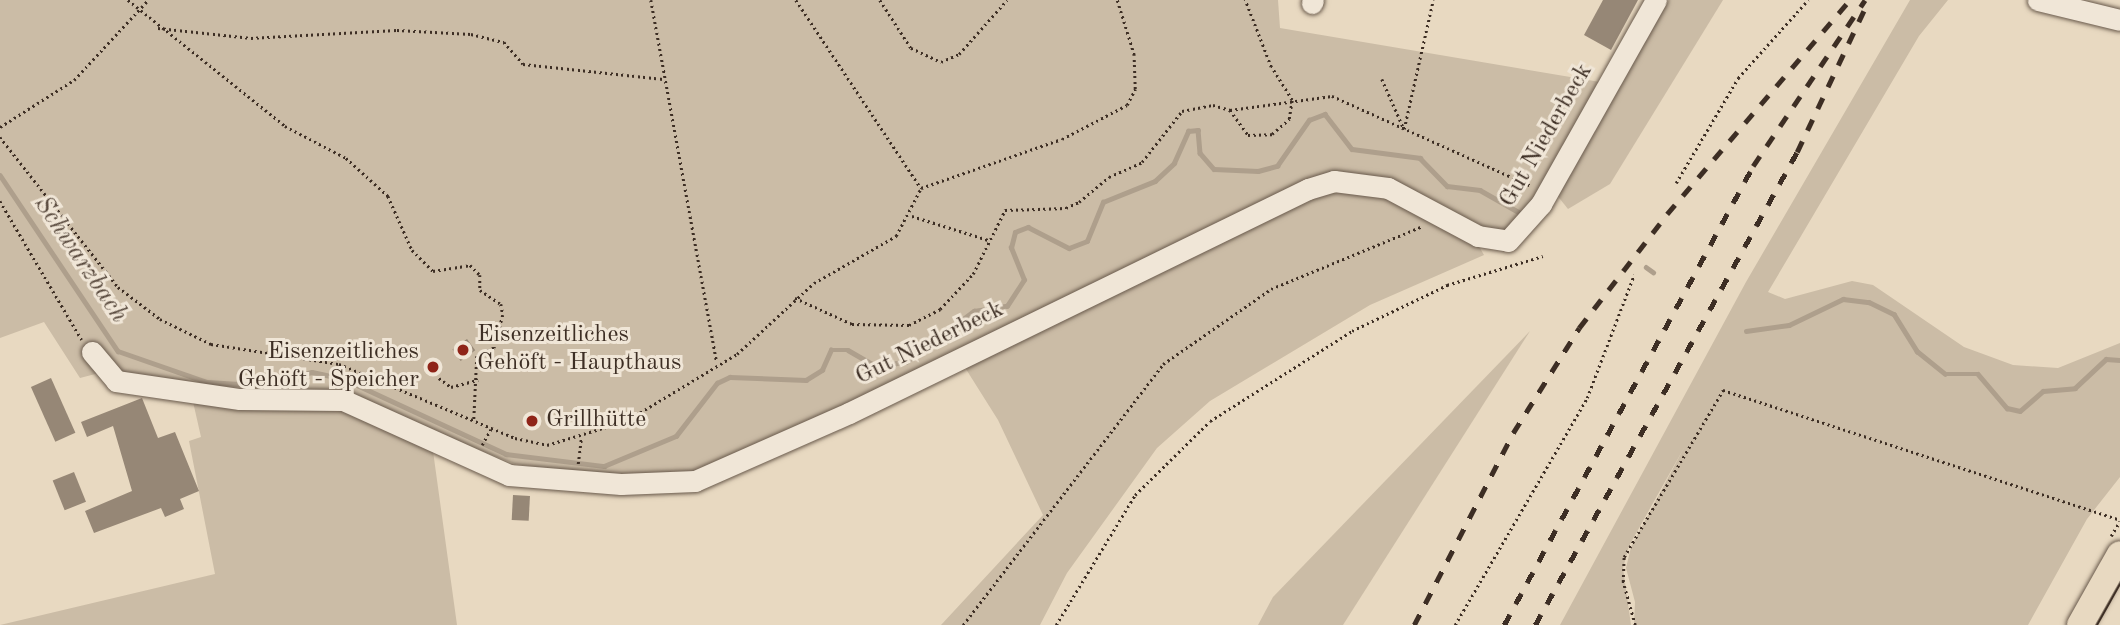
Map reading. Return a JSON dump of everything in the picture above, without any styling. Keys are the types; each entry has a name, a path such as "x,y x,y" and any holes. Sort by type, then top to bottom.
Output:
{"main road":[{"path":"2080,625 2120,554"}],"street":[{"name":"Gut Niederbeck","path":"92,352 116,381 240,399 343,400 509,475 666,484 711,476 1308,189 1363,182 1490,241 1508,241 1529,223 1656,0"},
{"path":"2038,0 2120,20"}],"path":[{"path":"128,0 158,28 285,126 346,158 388,196 412,250 433,271 470,265 480,275 480,290 501,304 503,315 494,348 477,356 478,380 474,421"},
{"path":"0,127 74,80 148,0"},
{"path":"651,0 663,79 718,362"},
{"path":"796,0 921,188"},
{"path":"880,0 911,48 941,62 959,54 1007,0"},
{"path":"921,188 1062,139 1127,105 1135,89 1134,55 1117,0"},
{"path":"1230,110 1238,126 1260,138 1285,125 1292,100 1266,57 1245,0"},
{"path":"1404,129 1433,0"},
{"path":"1676,183 1738,78 1808,0"},
{"path":"158,28 251,38 397,30 471,34 504,42 523,64 663,79"},
{"path":"1382,79 1404,129"},
{"path":"796,298 852,324 909,325 961,287 988,240 1013,206 1066,208 1142,162 1182,111 1213,105 1230,110 1332,96 1547,193"},
{"path":"0,137 118,287 160,319 211,344 339,364 492,428 547,444 582,438 642,412 752,342 796,298 896,236 912,216 921,188"},
{"path":"0,201 92,352"},
{"path":"912,216 988,240"},
{"path":"963,625 1117,415 1163,364 1272,289 1443,219"},
{"path":"1056,625 1135,495 1210,421 1352,331 1447,285 1543,256"},
{"path":"1455,625 1587,398 1634,275"},
{"path":"439,378 451,387 478,380"},
{"path":"1635,625 1634,602 1623,582 1625,557 1723,390 2120,520"},
{"path":"479,451 492,428"},
{"path":"576,473 582,438"}],"shaded area":[{"path":"0,0 1278,0 1280,28 1606,83 1526,221 1504,235 1334,179 693,476 629,479 515,464 344,397 280,410 346,411 433,451 457,625 0,625 215,574 189,441 201,437 191,393 103,372 80,378 44,322 0,338"},
{"path":"1669,0 1723,0 1610,184 1568,209 1556,194"},
{"path":"1910,0 1948,0 1919,36 1768,292 1785,299 1852,281 1873,285 1964,347 2013,365 2058,368 2120,343 2120,477 2087,519 2028,625 1634,625 1635,602 1626,568 1631,547 1685,446 1629,546 1623,568 1631,625 1560,625 1746,282"},
{"path":"1361,185 1475,239 1484,255 1370,305 1210,401 1157,448 1067,573 1040,625 941,625 1043,515 998,420 964,366 1314,190"},
{"path":"1530,331 1343,625 1258,625 1273,597"}],"building":[{"path":"1603,0 1638,0 1611,50 1584,35"},
{"name":"Eisenzeitliches Gehöft - Haupthaus","path":"467,339 475,350 461,361 452,350"},
{"path":"51,378 75,433 55,442 31,387"},
{"path":"142,398 158,438 175,432 199,491 180,499 184,509 165,517 161,508 94,533 85,511 132,491 113,426 87,437 81,422"},
{"name":"Grillhütte","path":"532,413 538,425 531,429 524,424"},
{"path":"74,472 86,502 65,510 53,481"},
{"path":"513,495 530,496 529,521 512,520"}],"waterway":[{"name":"Schwarzbach","path":"0,175 118,351 207,382 255,385 312,372 344,379 506,454 604,466 676,436 717,383 730,377 806,380 822,370 831,350 848,350 876,366 906,362 974,311 1007,306 1024,280 1011,248 1015,232 1028,227 1069,248 1087,241 1103,202 1155,181 1174,163 1188,131 1198,130 1200,153 1214,169 1258,171 1277,166 1309,120 1325,114 1352,149 1420,158 1447,186 1480,190 1522,214"},
{"name":"Schwarzbach","path":"1646,267 1653,272"},
{"name":"Schwarzbach","path":"1746,331 1789,325 1843,299 1869,302 1894,314 1917,351 1945,374 1978,374 2007,408 2020,411 2043,391 2075,388 2106,359 2120,360"}],"tram line":[{"path":"2097,625 2120,584"}],"railway":[{"path":"1414,625 1513,433 1579,328 1667,214 1850,0"},
{"path":"1504,625 1753,166 1865,0"},
{"path":"1535,625 1797,152 1864,10"}],"place":[{"name":"Eisenzeitliches Gehöft - Haupthaus","path":"463,350"},
{"name":"Eisenzeitliches Gehöft - Speicher","path":"433,367"},
{"name":"Grillhütte","path":"532,421"}]}
